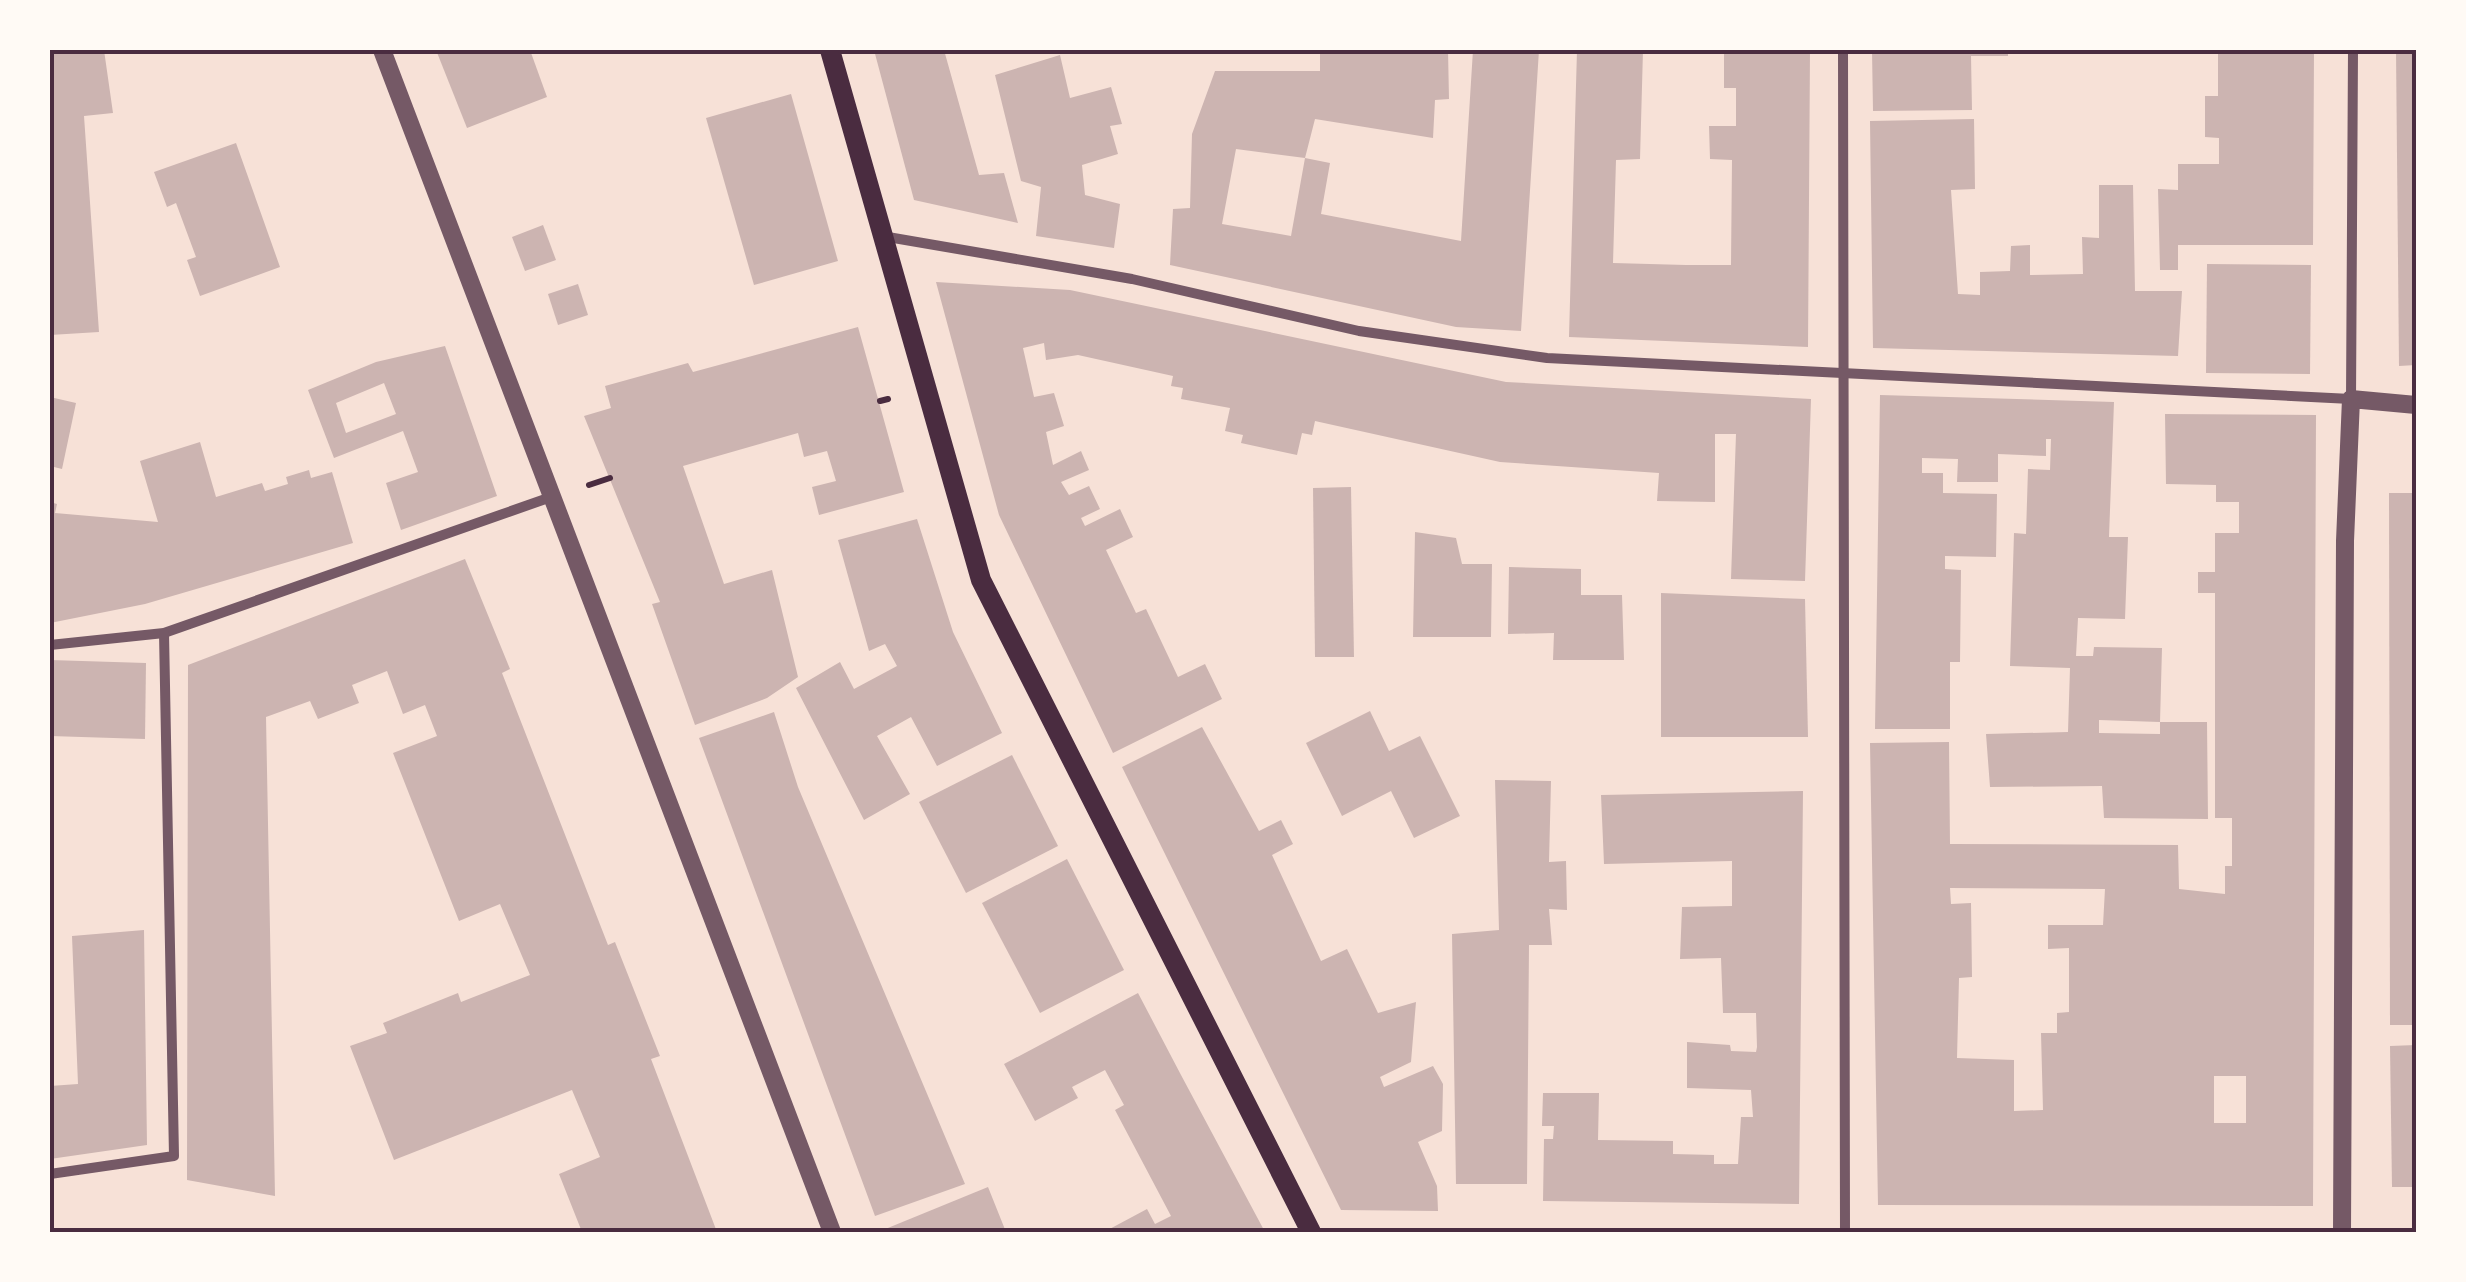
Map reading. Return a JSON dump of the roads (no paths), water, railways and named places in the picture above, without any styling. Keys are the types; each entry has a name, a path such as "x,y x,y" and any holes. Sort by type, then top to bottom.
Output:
{"main road":[{"path":"830,50 981,580 1311,1232"}],"street":[{"path":"382,50 832,1232"},
{"path":"1844,50 1845,1232"},
{"path":"2342,1232 2345,541 2353,50"},
{"path":"881,236 1132,278 1359,331 1547,358 1843,376 2144,386 2416,405"},
{"path":"50,644 164,633 554,496"},
{"path":"50,1174 174,1156 164,633"}]}
